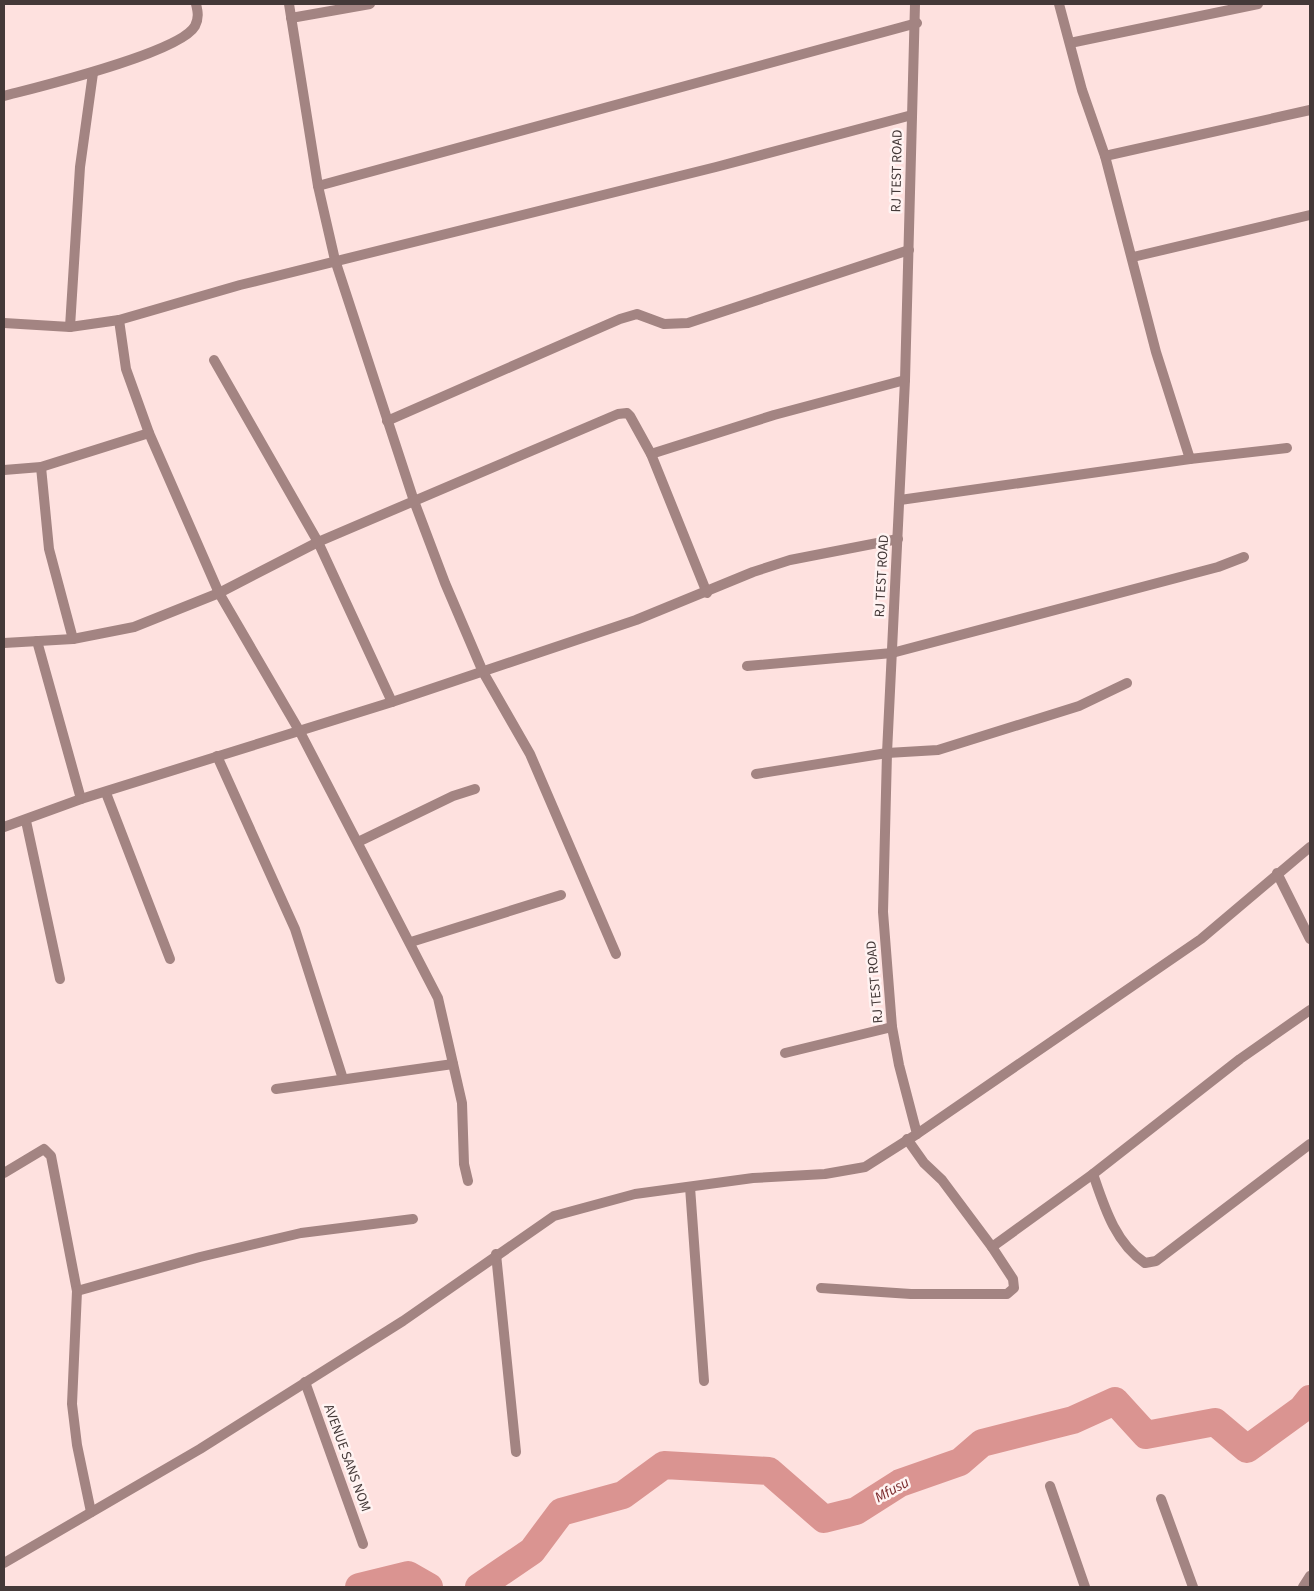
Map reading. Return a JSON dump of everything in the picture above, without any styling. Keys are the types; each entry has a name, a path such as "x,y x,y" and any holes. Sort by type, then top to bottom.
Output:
{"street":[{"path":"4,96 93,73 186,35 194,27 199,16 196,4"},
{"path":"289,4 318,186 335,260 414,501 445,583 483,672 530,754 616,954"},
{"path":"291,18 370,4"},
{"name":"RJ TEST ROAD","path":"915,4 916,23 905,380 887,753 883,912 892,1027 899,1065 917,1134"},
{"path":"1059,4 1082,90 1105,156 1133,257 1156,352 1190,458"},
{"path":"1070,43 1258,4"},
{"path":"318,186 916,23"},
{"path":"70,327 80,167 93,73"},
{"path":"1105,156 1310,110"},
{"path":"4,323 70,327 119,320 214,292 335,260 707,170 912,115"},
{"path":"1133,257 1310,215"},
{"path":"387,421 620,319 637,314 664,324 688,323 909,250"},
{"path":"119,320 126,369 149,433 219,593 300,732 411,942 438,998 462,1103 464,1164 468,1181"},
{"path":"214,360 318,542 392,702"},
{"path":"651,454 774,415 905,380"},
{"path":"4,643 73,639 134,627 219,593 318,542 618,414 626,413 630,416 651,454 707,593"},
{"path":"4,470 41,467 149,433"},
{"path":"900,500 1190,458 1287,448"},
{"path":"41,467 49,549 73,639"},
{"path":"4,827 26,821 81,799 106,793 218,756 300,732 483,672 636,620 707,593 753,572 790,560 898,539"},
{"path":"747,666 892,653 1218,567 1244,557"},
{"path":"37,641 81,799"},
{"path":"756,774 887,753 938,750 1079,706 1127,683"},
{"path":"218,756 295,929 343,1079"},
{"path":"358,842 454,796 475,789"},
{"path":"106,793 170,959"},
{"path":"26,821 60,979"},
{"path":"4,1563 200,1449 403,1321 496,1254 554,1216 581,1206 635,1194 753,1178 825,1174 865,1167 917,1134 1201,939 1310,847"},
{"path":"1277,874 1310,939"},
{"path":"411,942 561,895"},
{"path":"992,1246 1093,1174 1240,1059 1310,1010"},
{"path":"785,1053 892,1027"},
{"path":"276,1089 454,1064"},
{"path":"821,1288 911,1294 1007,1294 1014,1288 1013,1279 992,1246 942,1180 924,1163 907,1139"},
{"path":"1093,1174 1108,1219 1136,1256 1145,1263 1156,1261 1310,1144"},
{"path":"4,1173 44,1149 49,1152 76,1291 72,1404 92,1512"},
{"path":"690,1187 704,1381"},
{"path":"76,1291 200,1257 301,1234 414,1219"},
{"path":"496,1254 516,1452"},
{"name":"AVENUE SANS NOM","path":"305,1382 363,1544"},
{"path":"1050,1486 1085,1587"},
{"path":"1162,1499 1193,1587"},
{"path":"1303,1587 1310,1576"}],"waterway":[{"name":"Mfusu","path":"479,1587 532,1551 561,1512 623,1495 664,1465 769,1471 824,1519 856,1511 900,1483 960,1462 982,1443 1073,1420 1115,1401 1146,1435 1215,1422 1247,1449 1302,1409 1310,1399"},
{"name":"Mfusu","path":"359,1587 408,1575 429,1587"}]}
